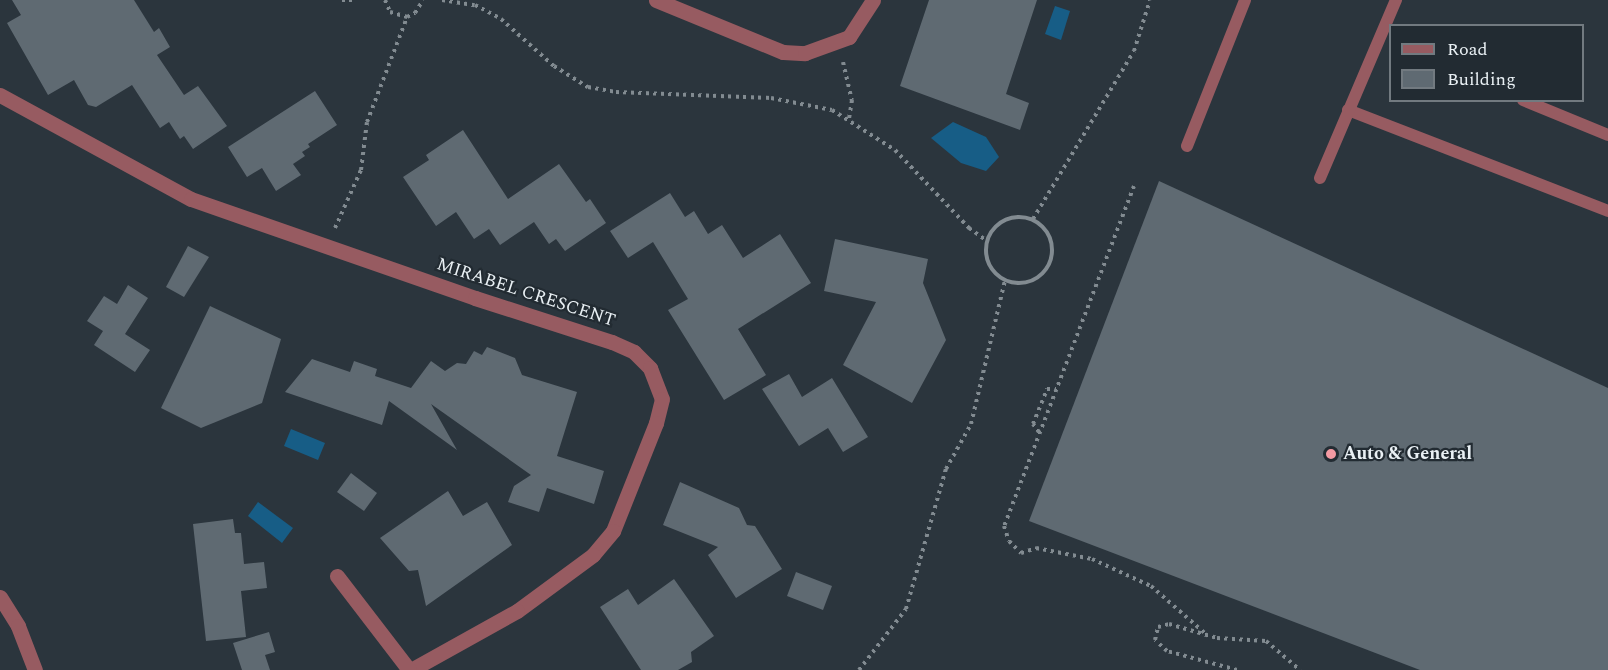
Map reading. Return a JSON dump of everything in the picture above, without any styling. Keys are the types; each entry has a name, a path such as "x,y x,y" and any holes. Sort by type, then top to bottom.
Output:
{"street":[{"path":"656,0 783,52 805,53 836,45 865,18 873,0"},
{"name":"MIRABEL CRESCENT","path":"0,95 191,199 327,244 475,298 612,342 634,352 650,368 662,399 646,452 613,531 593,555 517,611 410,670"},
{"path":"338,576 410,670"},
{"path":"0,597 18,626 35,670"}],"lane":[{"path":"1187,146 1245,0"},
{"path":"1320,178 1396,0"},
{"path":"1378,42 1389,47"},
{"path":"1528,102 1608,135"},
{"path":"1348,110 1608,211"}],"path":[{"path":"342,0 354,0"},
{"path":"385,0 390,12 407,17 415,13 423,0"},
{"path":"442,0 475,5 501,19 554,66 588,87 616,92 771,98 832,110 895,150 969,228 987,241"},
{"path":"1033,219 1134,51 1150,0"},
{"path":"327,244 361,170 368,122 407,17"},
{"path":"836,45 849,78 852,100 849,119"},
{"path":"1134,186 1004,526 1014,549 1021,553 1036,548 1056,551 1121,570 1151,586 1207,635"},
{"path":"1010,218 1033,219 1043,226 1052,246 1047,269 1028,282 1005,280 989,264 987,241 1000,222 1010,218"},
{"path":"859,670 906,609 946,469 971,424 1005,280"},
{"path":"1039,432 1033,424 1047,389 1056,389"},
{"path":"1237,670 1167,651 1155,640 1158,627 1169,624 1207,635 1266,641 1300,670"}],"water":[{"path":"1055,6 1070,11 1061,40 1045,34"},
{"path":"953,122 986,137 999,157 986,171 961,163 931,138"},
{"path":"291,429 325,443 318,460 284,446"},
{"path":"258,502 293,528 282,543 248,516"}],"building":[{"path":"12,0 134,0 154,32 159,28 170,47 157,55 184,95 198,86 227,126 193,149 184,136 180,139 169,122 160,128 132,85 96,107 88,105 74,80 48,95 7,23 21,15"},
{"path":"929,0 1037,0 1006,94 1029,103 1020,130 900,86"},
{"path":"315,91 337,125 308,144 310,147 302,152 305,156 293,164 301,175 276,191 262,168 247,177 228,147"},
{"path":"463,130 508,199 559,164 586,202 590,199 606,223 565,251 556,239 549,244 534,222 500,245 489,229 474,239 456,212 436,226 403,177 429,160 426,155"},
{"name":"Auto & General","path":"1159,181 1608,388 1608,670 1420,670 1029,521"},
{"path":"670,193 685,217 694,211 708,234 722,225 743,258 780,234 811,283 738,329 766,375 724,400 668,310 688,299 653,242 628,258 610,231"},
{"path":"835,239 928,259 923,283 946,340 912,403 843,365 876,302 824,291"},
{"path":"188,246 209,257 184,297 166,287"},
{"path":"128,285 148,298 125,334 150,350 135,372 94,345 103,331 87,321 104,296 117,304"},
{"path":"210,306 281,339 262,403 201,428 161,408"},
{"path":"487,347 515,358 522,375 577,392 557,456 604,471 594,504 547,488 539,512 508,502 514,486 531,475 431,404 457,450 389,401 382,425 285,392 312,359 350,372 354,361 377,369 375,376 411,388 431,361 445,371 457,363 466,364 474,351 482,355"},
{"path":"789,374 802,397 832,378 868,437 843,452 828,428 799,446 762,389"},
{"path":"351,473 377,493 364,511 337,492"},
{"path":"680,482 739,508 747,525 755,526 782,569 736,598 708,555 718,547 663,525"},
{"path":"448,491 463,516 487,502 512,545 426,606 418,570 409,571 380,538"},
{"path":"233,519 235,533 241,533 244,564 264,562 267,588 241,591 246,637 206,641 193,524"},
{"path":"796,572 832,586 823,610 787,596"},
{"path":"674,579 714,636 691,652 692,662 678,670 641,670 600,607 628,589 638,605"},
{"path":"269,632 275,652 265,655 270,670 242,670 233,643"}],"place":[{"name":"Auto & General","path":"1331,454"}]}
